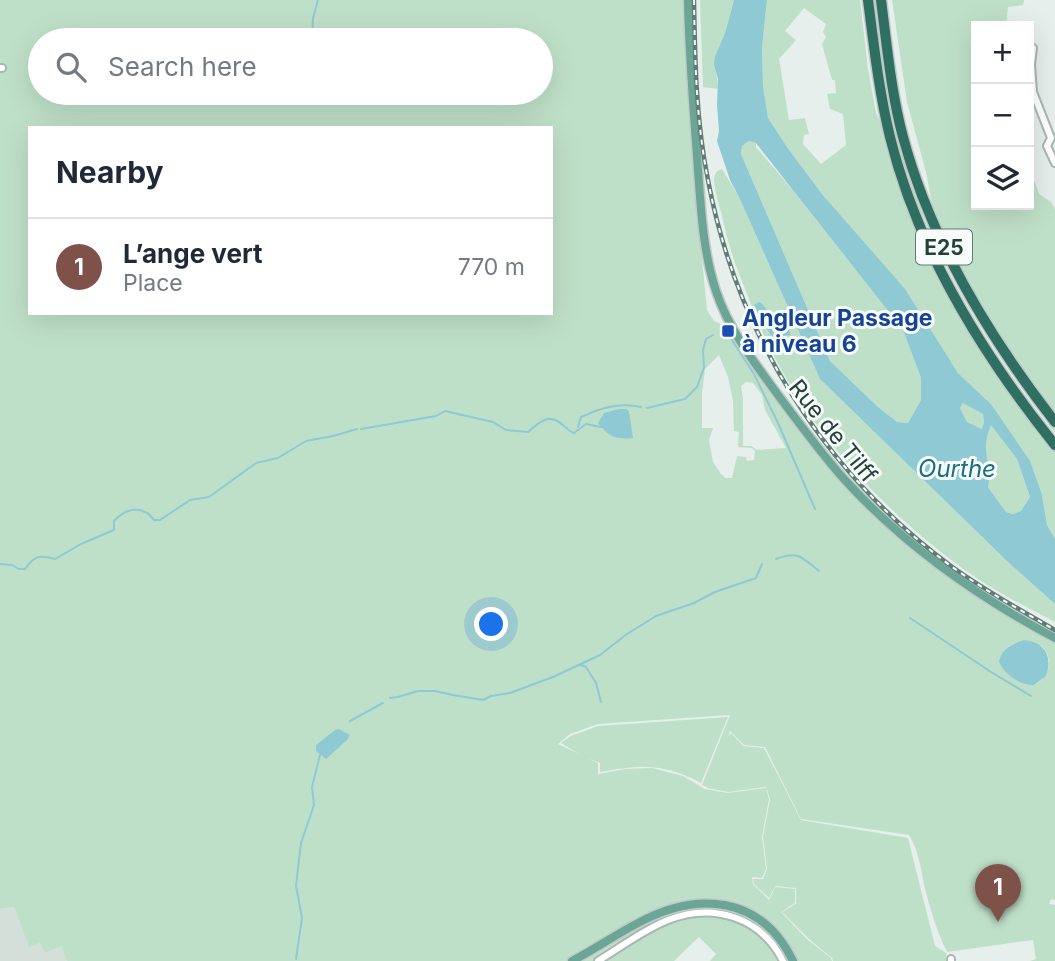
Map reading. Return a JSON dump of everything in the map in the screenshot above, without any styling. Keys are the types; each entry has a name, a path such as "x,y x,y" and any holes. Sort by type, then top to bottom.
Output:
{"highway":[{"name":"E25","path":"868,0 881,101 904,185 920,228 940,270 975,331 1013,389 1055,444"},
{"name":"E25","path":"881,0 893,92 903,136 933,223 974,304 1024,381 1055,422"}],"main road":[{"name":"Rue de Tilff","path":"688,0 692,95 704,240 716,293 733,331 821,452 888,523 959,580 1055,638"},
{"path":"572,961 646,919 686,905 707,903 729,905 756,916 775,933 793,961"}],"street":[{"path":"1033,84 1033,92 1051,138 1047,146 1055,163"},
{"path":"598,961 665,921 686,914 706,912 728,915 754,926 772,943 783,961"}],"shaded area":[{"path":"14,907 29,946 40,943 61,946 67,961 0,961 0,909"}],"green space":[{"path":"0,0 685,0 695,189 707,310 714,321 725,326 819,456 890,529 1055,640 1055,900 1051,899 1049,904 1055,905 1055,961 1030,961 1036,959 1033,940 947,952 934,921 917,854 909,835 801,819 765,747 744,745 730,731 728,737 731,733 743,746 764,748 801,820 908,838 935,946 946,953 947,961 833,961 782,912 796,904 796,888 775,886 769,898 754,884 753,879 763,879 767,869 763,837 770,799 766,787 728,792 702,785 730,715 598,724 570,734 558,744 579,754 561,743 571,736 598,726 728,717 701,783 675,772 652,767 600,772 600,763 587,758 598,763 598,774 652,768 683,776 705,789 728,793 766,788 769,799 762,837 766,869 762,878 752,877 753,884 769,900 775,887 795,889 795,903 781,912 808,940 832,961 710,961 716,954 699,937 674,961 67,961 61,946 45,953 40,943 29,947 14,907 0,909","holes":["719,355 728,377 733,401 734,431 739,432 738,447 752,448 755,451 754,460 747,461 746,457 737,456 732,478 721,474 713,462 709,440 713,428 702,428 705,369","746,382 753,383 762,395 765,410 786,448 756,450 752,446 743,446 741,386","1009,646 1042,646 1048,656 1049,667 1044,677 1034,685 1001,655"]},
{"path":"700,0 734,0 715,56 718,89 703,87"},
{"path":"767,0 860,0 876,113 912,187 937,253 992,350 1055,438 1055,539 1047,525 1042,495 991,404 958,373 905,290 822,194 768,118 763,86 762,47","holes":["804,8 826,24 823,32 826,37 822,44 832,80 835,80 836,93 827,94 830,109 843,114 846,145 821,164 803,144 804,135 809,134 805,118 789,120 779,59 796,40 785,31"]},
{"path":"892,0 1024,0 1023,5 1008,7 1007,21 971,21 971,210 1034,210 1034,180 1039,194 1051,202 1055,209 1055,433 999,355 941,257 927,176 907,102"},
{"path":"749,141 756,143 756,149 796,194 903,330 921,378 921,400 908,423 897,422 878,407 830,361 741,154 742,146"},
{"path":"722,169 739,197 820,379 1010,564 1055,604 1055,622 981,581 918,533 860,477 809,414 769,346 735,263 714,185 717,171"},
{"path":"963,402 983,414 982,429 967,422 960,408"},
{"path":"991,424 1017,459 1030,497 1021,511 1013,514 1006,512 988,487 985,439"}],"water":[{"name":"Ourthe","path":"734,0 767,0 762,47 763,86 768,118 822,194 905,289 958,373 991,404 1030,461 1042,495 1047,525 1055,539 1055,604 1010,564 820,379 730,180 717,141 718,79 714,64","holes":["749,141 756,143 903,330 921,378 921,400 908,423 897,422 878,407 830,361 741,154 742,146","963,403 983,414 982,429 967,422 960,408","991,425 1017,459 1030,497 1021,511 1013,514 1006,512 988,487 988,434"]},
{"path":"759,302 791,335 773,337 770,334 756,311 754,305"},
{"path":"619,409 629,411 633,438 613,436 598,423 604,413"},
{"path":"1024,640 1042,647 1048,656 1046,676 1034,685 1014,678 999,662 1008,648"},
{"path":"339,729 350,735 326,759 316,751 316,745"}],"waterway":[{"path":"313,28 318,0"},
{"path":"724,328 754,374 815,509"},
{"path":"647,408 685,399 697,387 704,368 703,350 706,339 713,335"},
{"path":"578,427 581,417 603,409 625,405 641,407"},
{"path":"361,429 436,416 445,411 493,422 506,430 528,432 549,419 554,419 574,433 586,424 601,427"},
{"path":"0,564 25,569 38,557 55,559 114,530 114,521 132,510 141,510 154,520 160,520 190,500 209,497 256,463 278,458 306,441 357,429"},
{"path":"776,559 795,555 819,571"},
{"path":"390,698 418,691 435,691 483,700 510,693 600,655 656,616 756,578 762,564"},
{"path":"910,618 1031,696"},
{"path":"581,665 586,667 596,683 601,702"},
{"path":"350,721 383,703"},
{"path":"296,959 302,918 296,886 301,843 314,805 312,787 320,755"}],"railway":[{"path":"694,0 701,135 708,180 722,237 740,292 764,345 793,396 826,443 864,488 905,529 964,575 1055,630"}],"place":[{"name":"Angleur Passage à niveau 6","path":"728,331"},
{"name":"L’ange vert","path":"998,922"}]}
